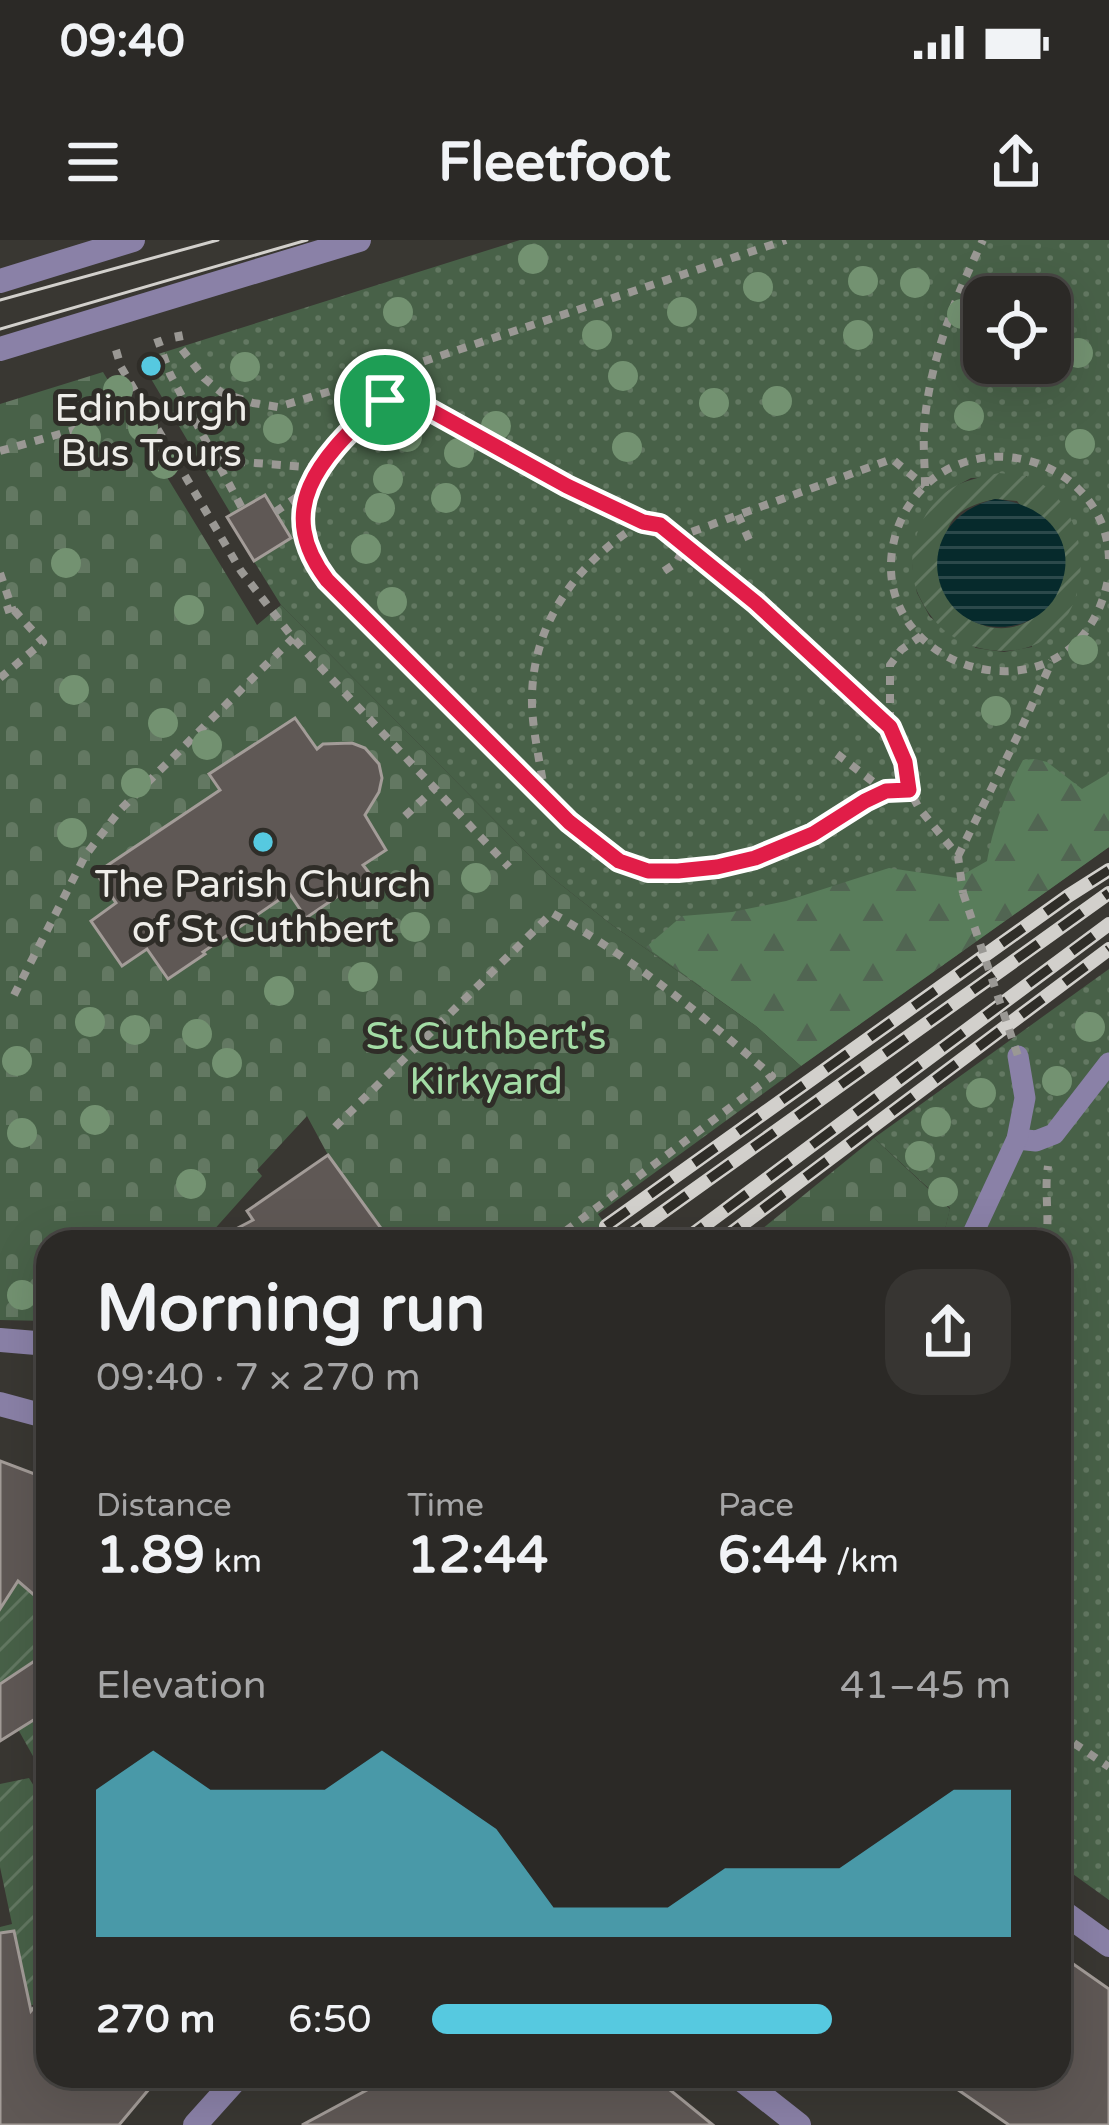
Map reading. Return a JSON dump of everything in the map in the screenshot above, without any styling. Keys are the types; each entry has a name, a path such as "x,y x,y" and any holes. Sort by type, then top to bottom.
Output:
{"street":[{"path":"0,281 133,240"},
{"path":"0,350 358,240"},
{"path":"0,1340 36,1343"},
{"path":"0,1404 36,1414"},
{"path":"1071,1918 1109,1945"},
{"path":"201,2123 229,2088"},
{"path":"752,2088 799,2125"}],"lane":[{"path":"975,1230 1017,1139 1025,1098 1018,1056"},
{"path":"1017,1139 1036,1141 1054,1134 1109,1063"}],"path":[{"path":"178,332 181,348 204,378 223,393 278,407 786,240"},
{"path":"925,485 924,429 934,369 955,299 983,240"},
{"path":"157,338 170,374 242,508"},
{"path":"116,350 121,367 241,571 292,638 509,867"},
{"path":"376,377 385,400"},
{"path":"890,727 756,603 660,525 643,522 567,486 419,404 385,400 318,468 307,490 302,513 305,542 327,580 545,799 619,861 648,871 678,871 755,858 793,844 886,791 909,790"},
{"path":"0,451 116,418"},
{"path":"1109,559 1106,520 1073,483 1026,458 999,455 946,469 925,485 901,520 892,561 895,591 906,619 921,636 947,659 999,673 1027,670 1052,660 1086,632 1098,614 1109,574"},
{"path":"675,538 892,459 925,485"},
{"path":"216,460 318,468"},
{"path":"275,512 307,490"},
{"path":"738,515 750,542"},
{"path":"545,799 532,700 539,645 568,587 606,548 643,522"},
{"path":"664,571 676,563 685,546"},
{"path":"877,560 892,561"},
{"path":"0,572 12,608 43,642 0,678"},
{"path":"756,603 762,594"},
{"path":"0,612 12,608"},
{"path":"921,636 890,664 890,727 905,762 909,790 958,856 963,893 1018,1056"},
{"path":"14,995 85,856 120,810 292,638"},
{"path":"958,856 1052,660"},
{"path":"837,754 886,791"},
{"path":"405,816 435,788"},
{"path":"335,1127 552,913 681,998 772,1076 567,1230"},
{"path":"1048,1230 1045,1186 1054,1134"},
{"path":"1071,1741 1109,1767"}],"green space":[{"path":"520,240 1109,240 1109,847 801,1066 756,1026 550,876 281,605 147,372 158,367 155,355","holes":["1027,476 1032,647 1004,652 976,648 930,617 917,593 912,565 928,512 947,491 971,478"]},
{"name":"St Cuthbert's Kirkyard","path":"103,372 257,625 281,605 550,876 756,1026 801,1066 598,1214 609,1230 382,1230 328,1155 307,1116 257,1170 262,1176 214,1230 36,1230 36,1321 0,1320 0,404","holes":["295,719 317,749 322,745 325,749 355,745 367,750 380,769 381,782 365,815 385,850 363,865 369,875 307,917 289,893 168,979 147,949 122,966 91,921 116,903 96,873 220,790 210,773"]},
{"path":"999,473 1026,476 1053,493 1071,518 1080,548 1080,580 1071,609 1053,633 1026,648 990,650 957,639 932,618 915,584 912,555 920,526 936,501 953,487","holes":["995,499 1017,501 1065,563 1060,582 1041,611 1013,627 997,628 962,614 948,598 945,541 951,522 964,510"]},
{"path":"1023,760 1047,762 1082,789 1109,773 1109,847 801,1066 756,1026 646,947 682,916 786,901 889,868 957,878 987,861 1017,772"},
{"path":"1109,969 1109,1900 1071,1873 1071,1230 945,1230 950,1208 874,1138"},
{"path":"874,1138 950,1209 945,1230 761,1230"},
{"path":"0,1556 14,1585 26,1569 36,1586 36,1660 9,1678 36,1701 36,1762 0,1697"},
{"path":"29,1778 36,1789 36,2004 2,2011 27,1993 19,1956 0,1959 0,1927 12,1924 0,1867 0,1784"}],"water":[{"path":"995,499 1013,502 1044,518 1055,529 1065,559 1064,577 1052,602 1037,616 1011,626 983,625 961,614 946,597 938,576 938,552 947,530 966,512"}],"building":[{"path":"265,495 291,538 254,561 227,517"},
{"name":"The Parish Church of St Cuthbert","path":"295,718 317,749 323,744 352,743 365,748 379,764 379,792 365,815 386,850 363,865 370,874 306,918 289,893 168,979 147,949 122,966 91,921 116,903 96,873 220,790 209,774"},
{"path":"328,1155 382,1230 234,1230 253,1220 247,1211"},
{"path":"0,1461 36,1474 36,1597 18,1581 0,1609"},
{"path":"36,1660 36,1718 0,1741 0,1684"},
{"path":"14,1931 31,2011 36,2005 36,2088 150,2088 119,2125 0,2125 0,1933"},
{"path":"1071,1962 1109,1989 1109,2125 1009,2125 955,2088 1071,2088"},
{"path":"371,2088 668,2088 713,2125 302,2125"}],"tram line":[{"path":"0,300 218,240"},
{"path":"0,329 307,240"}],"railway":[{"path":"606,1226 1109,870"},
{"path":"638,1230 1109,893"},
{"path":"698,1230 1109,924"},
{"path":"735,1230 1109,949"}],"place":[{"name":"Edinburgh Bus Tours","path":"151,366"},
{"name":"The Parish Church of St Cuthbert","path":"263,842"}],"route":[{"path":"385,400 419,404 567,486 643,522 660,525 756,603 890,727 905,762 909,790 886,791 793,844 717,867 648,871 619,861 593,842 327,580 309,553 302,527 307,490 318,468 385,400"}]}
